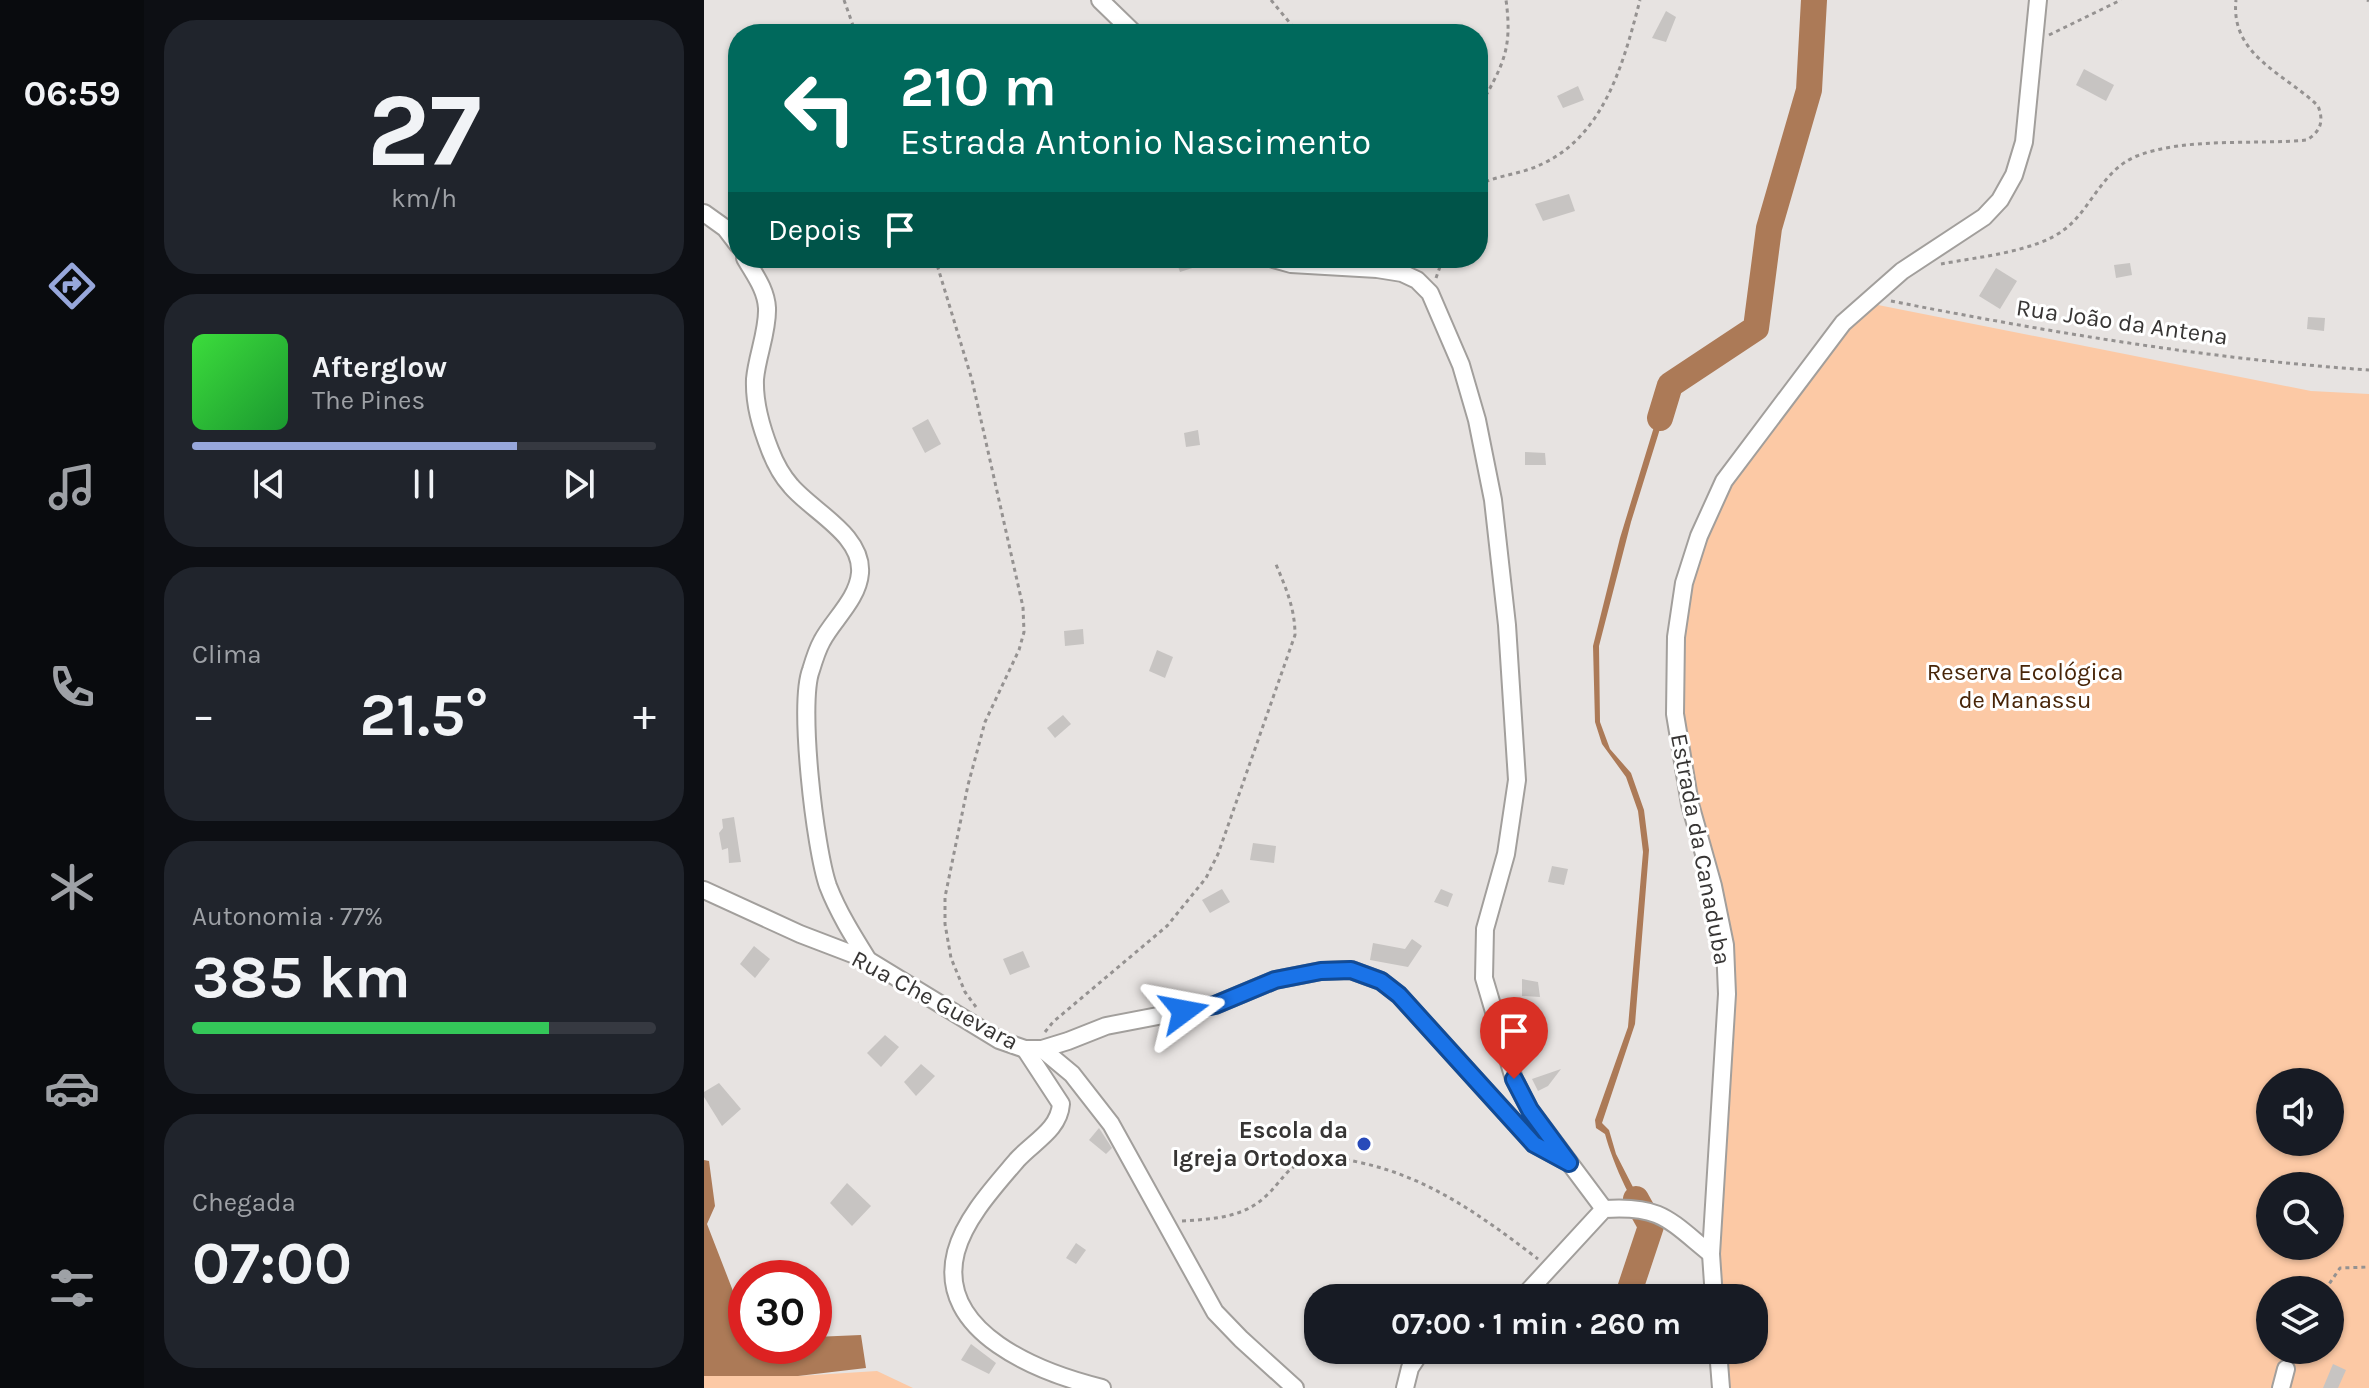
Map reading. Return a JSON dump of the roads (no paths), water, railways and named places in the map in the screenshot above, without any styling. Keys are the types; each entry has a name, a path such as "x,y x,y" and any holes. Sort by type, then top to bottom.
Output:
{"street":[{"path":"1100,0 1125,24"},
{"name":"Estrada da Canaduba","path":"1713,1284 1711,1254 1727,994 1725,945 1713,886 1690,804 1675,714 1676,637 1684,583 1699,536 1724,481 1843,323 1902,271 1984,217 2000,200 2014,175 2024,142 2038,0"},
{"path":"704,213 728,232"},
{"path":"751,268 762,288 767,308 755,380 763,433 774,461 790,485 840,530 858,554 860,575 853,595 822,641 809,674 806,709 818,846 827,883 840,913 868,960"},
{"path":"1361,268 1402,273 1417,280 1430,293 1461,365 1477,420 1493,500 1509,653 1517,780 1506,854 1485,929 1484,978 1514,1079 1530,1110 1604,1209"},
{"name":"Rua Che Guevara","path":"704,890 800,934 868,960 999,1040 1034,1049 1106,1026 1215,1005 1275,980 1321,971 1351,970 1381,981 1399,995 1534,1144 1569,1163"},
{"path":"1034,1049 1087,1091 1111,1124 1166,1210 1215,1312 1295,1388"},
{"path":"1034,1049 1061,1104 1061,1112 1052,1127 1020,1157 973,1217 957,1248 952,1270 957,1294 969,1317 991,1340 1025,1362 1102,1388"},
{"path":"1535,1284 1604,1209 1639,1208 1666,1218 1711,1254"},
{"path":"1405,1388 1413,1364"},
{"path":"1719,1364 1721,1388"},
{"path":"2281,1388 2286,1369"}],"waterway":[{"path":"1660,418 1670,385 1756,328 1769,228 1809,90 1814,0"},
{"path":"1632,1284 1651,1226 1636,1199"}],"place":[{"name":"Escola da Igreja Ortodoxa","path":"1364,1144"}],"park label":[{"name":"Reserva Ecológica de Manassu","path":"2025,686"}]}
